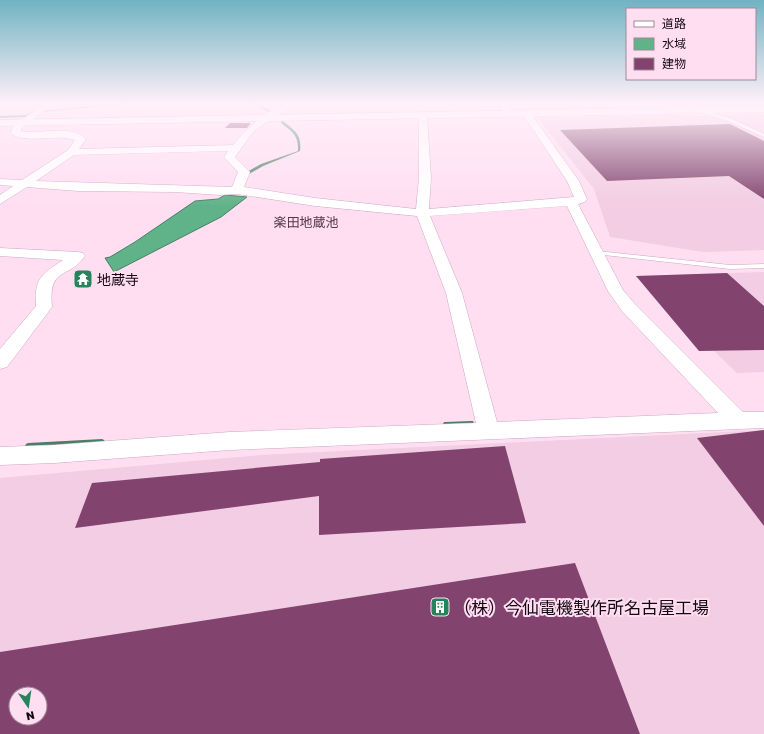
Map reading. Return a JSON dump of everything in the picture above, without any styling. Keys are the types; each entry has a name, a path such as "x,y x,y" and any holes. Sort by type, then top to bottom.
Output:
{"street":[{"path":"0,200 72,152 81,139 78,137"},
{"path":"237,190 244,172 229,157 234,148 244,137"},
{"path":"427,137 422,213 454,293 488,430"},
{"path":"0,182 220,191 237,190 315,202 422,213 571,202 581,199 573,181 543,137"},
{"path":"72,152 234,148"},
{"path":"571,202 616,291 628,307 739,422"},
{"path":"0,362 44,307 43,293 48,277 78,256 1,253"},
{"path":"0,456 54,454 230,441 764,420"}],"lane":[{"path":"596,253 730,267 764,266"}],"shaded area":[{"path":"553,137 764,137 764,250 703,252 610,237 594,189"},
{"path":"764,272 764,372 737,373 636,276"},
{"path":"764,430 764,734 0,734 0,478 261,455"}],"water":[{"path":"225,195 247,197 221,217 114,272 105,258 110,257 135,242 195,201 218,199"}],"building":[{"path":"567,137 757,137 764,141 764,199 729,176 607,181"},
{"path":"727,273 764,306 764,350 699,351 636,276"},
{"path":"764,430 764,526 697,438"},
{"path":"505,446 526,523 319,535 319,496 75,528 92,483 320,462 320,459"},
{"name":"（株）今仙電機製作所名古屋工場","path":"575,563 640,734 0,734 0,652"}],"waterway":[{"path":"248,173 262,165 299,151 300,145 298,137"},
{"path":"446,424 471,423"},
{"path":"28,446 102,442"}],"place":[{"name":"地蔵寺","path":"83,279"},
{"name":"（株）今仙電機製作所名古屋工場","path":"440,607"}],"district":[{"name":"楽田地蔵池","path":"306,222"}]}
